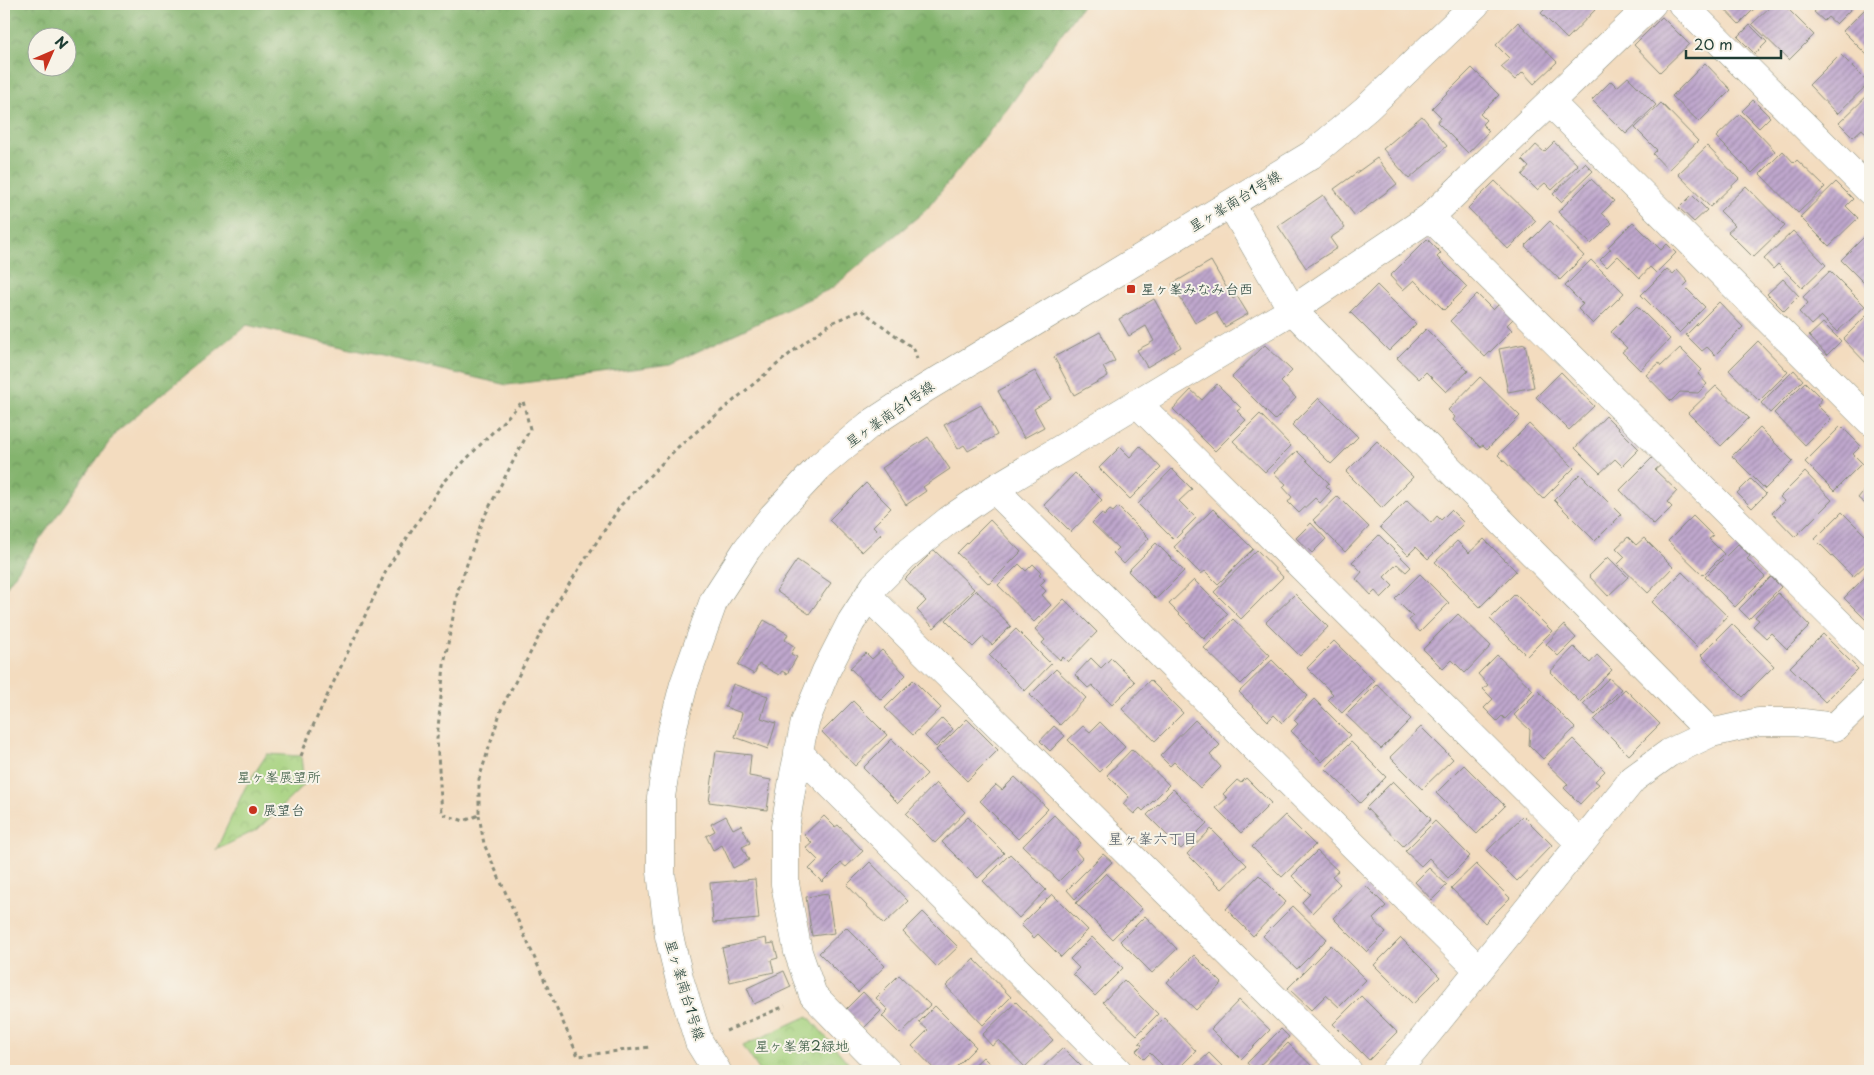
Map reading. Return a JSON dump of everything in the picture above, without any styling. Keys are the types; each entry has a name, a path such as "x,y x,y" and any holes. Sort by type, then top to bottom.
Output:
{"street":[{"name":"星ヶ峯南台1号線","path":"708,1062 680,981 669,936 661,872 661,797 670,738 684,684 714,600 747,549 773,516 819,467 868,425 924,389 1311,155 1366,109 1476,4"},
{"path":"887,1071 814,995 798,952 785,884 785,827 805,722 826,671 851,622 875,585 904,556 949,520 994,489 1292,310 1430,217 1652,4"},
{"path":"1682,4 1870,191"},
{"path":"1550,102 1870,421"},
{"path":"1232,204 1292,310 1711,733"},
{"path":"1430,217 1870,654"},
{"path":"1137,403 1581,844"},
{"path":"994,489 1479,970"},
{"path":"868,596 1348,1071"},
{"path":"1395,1071 1415,1049 1633,779 1669,753 1711,733 1759,722 1795,722 1835,728 1870,692"},
{"path":"798,752 1118,1071"}],"path":[{"path":"651,1047 578,1056 484,844 479,815 479,779 502,707 556,604 621,505 678,447 823,328 831,322 861,310 914,349 924,389"},
{"path":"301,756 312,728 388,567 443,483 523,401 530,428 479,530 458,590 444,665 437,740 442,814 464,821 479,815"},
{"path":"708,1062 814,995"}],"green space":[{"path":"4,4 1083,4 1008,108 926,210 832,288 671,364 507,385 247,325 117,431 4,590"},
{"name":"星ヶ峯展望所","path":"267,754 301,756 304,785 258,829 216,850 245,788"},
{"name":"星ヶ峯第2緑地","path":"808,1016 855,1071 760,1071 743,1046"}],"building":[{"path":"1546,4 1589,4 1595,10 1567,39 1541,13 1548,6"},
{"path":"1720,4 1759,4 1739,24"},
{"path":"1773,4 1783,4 1814,35 1789,60 1752,24"},
{"path":"1816,4 1856,4 1836,24 1828,17 1824,21 1814,12 1819,7"},
{"path":"1870,4 1870,58 1843,31"},
{"path":"1662,17 1689,44 1660,72 1634,45"},
{"path":"1518,22 1557,62 1534,84 1523,72 1515,80 1501,67 1510,59 1496,45"},
{"path":"1750,25 1767,42 1755,54 1738,37"},
{"path":"1840,54 1869,83 1837,114 1809,85"},
{"path":"1705,63 1731,90 1699,122 1672,96"},
{"path":"1472,68 1499,95 1480,114 1486,120 1482,124 1489,131 1468,153 1437,122 1441,117 1432,108"},
{"path":"1628,77 1656,105 1626,134 1592,100 1611,81 1617,87"},
{"path":"1870,93 1870,138 1862,129 1853,137 1839,123"},
{"path":"1753,100 1770,117 1759,128 1742,111"},
{"path":"1661,103 1698,141 1668,170 1653,154 1657,150 1635,128"},
{"path":"1740,114 1775,151 1752,173 1716,137"},
{"path":"1422,116 1447,146 1409,179 1383,149"},
{"path":"1554,142 1578,165 1552,190 1545,183 1537,190 1522,175 1529,167 1522,160 1536,145 1544,152"},
{"path":"1707,146 1739,179 1710,207 1678,174"},
{"path":"1783,151 1794,163 1797,160 1825,187 1798,213 1760,174"},
{"path":"1377,158 1397,184 1355,216 1334,189"},
{"path":"1585,163 1593,171 1561,202 1553,194"},
{"path":"1591,179 1614,201 1602,213 1612,223 1591,244 1558,212"},
{"path":"1495,181 1536,221 1508,249 1468,208"},
{"path":"1836,182 1853,199 1846,206 1858,218 1829,246 1800,217"},
{"path":"1746,186 1785,226 1753,257 1728,232 1735,226 1720,211"},
{"path":"1323,195 1345,228 1330,238 1337,248 1306,268 1278,226"},
{"path":"1692,195 1707,210 1694,222 1679,208"},
{"path":"1550,221 1584,256 1560,280 1525,246"},
{"path":"1633,222 1661,250 1667,244 1676,253 1656,273 1650,267 1640,278 1618,256 1607,267 1600,260 1611,249 1608,247"},
{"path":"1793,231 1826,265 1802,288 1778,264 1773,269 1764,259"},
{"path":"1870,231 1870,289 1841,260"},
{"path":"1427,239 1441,253 1437,257 1467,287 1444,310 1414,280 1403,290 1390,276"},
{"path":"1591,260 1624,293 1593,324 1578,309 1583,304 1565,286"},
{"path":"1211,261 1233,299 1237,296 1248,314 1225,327 1216,312 1195,323 1172,284"},
{"path":"1667,269 1673,274 1677,270 1688,282 1684,286 1705,307 1679,333 1641,295"},
{"path":"1830,271 1865,306 1837,332 1821,316 1811,325 1799,312 1808,303 1803,297"},
{"path":"1783,279 1799,296 1784,311 1767,294"},
{"path":"1377,285 1416,324 1389,351 1350,312"},
{"path":"1477,294 1493,310 1499,304 1513,319 1507,325 1512,330 1485,357 1450,321"},
{"path":"1154,299 1181,347 1147,367 1137,350 1154,341 1146,326 1129,336 1119,319"},
{"path":"1719,302 1743,327 1715,355 1707,347 1702,351 1686,335"},
{"path":"1637,306 1670,339 1640,370 1622,352 1627,348 1611,332"},
{"path":"1870,312 1870,367 1843,339"},
{"path":"1823,323 1841,341 1827,355 1809,336"},
{"path":"1426,329 1468,371 1446,392 1426,372 1419,379 1397,358"},
{"path":"1100,332 1115,361 1103,367 1108,376 1074,395 1054,357"},
{"path":"1758,341 1788,372 1759,401 1729,370"},
{"path":"1525,344 1534,387 1508,392 1499,349"},
{"path":"1265,345 1292,371 1281,382 1296,398 1275,420 1232,377"},
{"path":"1680,348 1702,370 1698,374 1707,384 1698,393 1680,392 1671,401 1646,375 1659,363 1661,366"},
{"path":"1794,370 1803,380 1770,413 1761,403"},
{"path":"1035,371 1051,399 1034,409 1044,427 1024,438 998,391"},
{"path":"1561,372 1594,406 1569,430 1536,397"},
{"path":"1480,377 1520,416 1487,449 1483,445 1480,447 1453,420 1455,417 1448,410"},
{"path":"1805,382 1822,399 1817,405 1831,419 1805,445 1774,413"},
{"path":"1217,384 1241,408 1237,411 1246,420 1215,451 1173,409 1191,390 1202,400"},
{"path":"1716,386 1749,418 1721,446 1688,413"},
{"path":"1319,398 1358,437 1331,464 1292,425"},
{"path":"981,405 997,435 968,451 964,445 958,449 944,425"},
{"path":"1260,414 1291,446 1265,472 1233,441"},
{"path":"1606,416 1639,449 1622,466 1615,459 1600,473 1575,448"},
{"path":"1529,424 1574,468 1543,499 1498,455"},
{"path":"1841,426 1861,446 1853,454 1862,463 1834,491 1805,462"},
{"path":"1760,428 1793,461 1765,489 1732,456"},
{"path":"928,437 950,469 923,487 926,491 906,505 882,468"},
{"path":"1377,441 1413,477 1382,508 1346,472"},
{"path":"1140,446 1161,468 1130,499 1099,468 1120,447 1130,457"},
{"path":"1297,451 1329,483 1326,486 1331,491 1320,503 1315,498 1299,513 1288,502 1292,497 1283,487 1286,484 1274,473"},
{"path":"1653,457 1661,465 1655,470 1677,491 1667,502 1672,507 1654,525 1620,490"},
{"path":"1172,469 1192,489 1179,501 1196,518 1174,540 1138,504"},
{"path":"1805,472 1832,500 1795,537 1772,513 1784,501 1780,497"},
{"path":"1075,473 1102,500 1071,532 1044,505"},
{"path":"1580,474 1621,515 1595,541 1554,500"},
{"path":"1751,479 1766,494 1752,508 1737,493"},
{"path":"866,483 891,508 873,526 881,534 862,552 829,520"},
{"path":"1870,483 1870,508 1858,498"},
{"path":"1338,496 1369,527 1345,552 1313,520"},
{"path":"1407,500 1431,523 1437,516 1441,520 1451,510 1464,523 1428,559 1416,547 1408,555 1380,527"},
{"path":"1118,507 1149,538 1124,564 1113,553 1118,548 1092,523 1102,513 1104,516 1110,510 1113,512"},
{"path":"1213,509 1253,549 1218,584 1205,571 1201,574 1174,547"},
{"path":"1842,512 1870,540 1870,561 1853,577 1815,539"},
{"path":"1693,516 1713,536 1709,539 1724,554 1703,575 1668,541"},
{"path":"990,520 1021,552 989,584 957,553"},
{"path":"1311,523 1326,539 1312,553 1296,538"},
{"path":"1379,535 1411,567 1406,572 1397,564 1384,577 1393,586 1381,598 1375,591 1371,595 1356,579 1362,572 1352,562"},
{"path":"1628,537 1636,545 1644,538 1673,567 1648,593 1618,564 1625,557 1616,548"},
{"path":"1484,539 1516,571 1480,607 1435,562 1457,541 1469,553"},
{"path":"1156,543 1184,571 1156,599 1128,571"},
{"path":"1738,544 1750,556 1747,559 1765,577 1735,607 1705,577"},
{"path":"934,550 974,589 934,628 917,610 926,601 905,579"},
{"path":"1257,550 1283,577 1241,619 1214,592"},
{"path":"1608,557 1628,577 1608,596 1589,576"},
{"path":"797,560 831,583 809,614 776,591"},
{"path":"1019,564 1026,571 1033,564 1041,572 1039,574 1045,580 1040,585 1046,591 1042,595 1051,605 1034,622 998,585"},
{"path":"1682,572 1727,616 1697,647 1652,602"},
{"path":"1870,572 1870,616 1866,620 1844,598"},
{"path":"1420,574 1449,603 1420,632 1409,620 1413,617 1395,599"},
{"path":"1771,577 1781,587 1749,619 1739,609"},
{"path":"1194,580 1228,614 1204,639 1169,604"},
{"path":"976,590 1011,626 992,645 983,637 973,647 946,620"},
{"path":"1778,593 1810,626 1787,649 1771,633 1766,638 1753,626 1759,620 1755,617"},
{"path":"1295,594 1328,627 1300,656 1266,622"},
{"path":"1515,594 1552,631 1527,656 1490,619"},
{"path":"1064,599 1097,632 1068,662 1063,657 1060,660 1042,643 1045,640 1035,629"},
{"path":"1458,614 1491,646 1465,673 1452,660 1443,669 1423,649"},
{"path":"1233,619 1270,655 1241,684 1204,648"},
{"path":"764,620 788,634 785,640 795,647 791,654 797,657 787,674 782,671 779,675 759,664 754,674 738,665"},
{"path":"1732,624 1774,666 1743,697 1701,655"},
{"path":"1564,625 1576,638 1558,656 1546,644"},
{"path":"1016,629 1051,664 1025,691 989,655"},
{"path":"1823,634 1858,669 1825,702 1790,667"},
{"path":"1334,641 1374,681 1342,713 1328,699 1333,694 1307,668"},
{"path":"1574,647 1590,663 1597,655 1612,670 1580,702 1550,672"},
{"path":"882,650 906,675 881,700 850,668 866,653 872,659"},
{"path":"1497,655 1533,690 1505,719 1502,716 1497,721 1484,708 1493,699 1483,689 1488,685 1478,674"},
{"path":"1091,658 1101,668 1111,658 1135,682 1112,705 1092,685 1088,688 1075,675"},
{"path":"1272,660 1308,696 1282,723 1274,715 1268,721 1239,692"},
{"path":"1056,669 1086,698 1060,725 1030,695"},
{"path":"1609,678 1621,689 1595,715 1583,704"},
{"path":"913,680 941,708 913,735 885,708"},
{"path":"1150,680 1183,713 1155,741 1122,709"},
{"path":"733,684 768,696 761,718 776,723 768,749 735,737 742,713 725,707"},
{"path":"1377,684 1411,719 1381,749 1346,715"},
{"path":"1625,689 1660,724 1629,755 1594,720"},
{"path":"1538,691 1575,728 1543,759 1529,745 1530,730 1514,715"},
{"path":"1314,699 1350,735 1322,762 1291,731 1298,724 1294,720"},
{"path":"853,701 887,735 855,766 822,732"},
{"path":"942,718 953,729 936,747 925,736"},
{"path":"967,719 998,750 967,781 936,750"},
{"path":"1195,720 1220,745 1210,755 1221,767 1200,788 1174,762 1170,766 1160,756"},
{"path":"1100,722 1125,747 1100,772 1068,740 1083,726 1090,732"},
{"path":"1054,726 1065,736 1050,751 1040,741"},
{"path":"1421,727 1453,759 1422,789 1390,757"},
{"path":"892,739 927,774 898,803 863,768"},
{"path":"1573,739 1605,771 1595,781 1599,784 1580,804 1564,788 1568,784 1547,764"},
{"path":"1351,742 1386,777 1360,803 1325,768"},
{"path":"1132,749 1169,785 1143,811 1140,808 1134,814 1123,804 1129,797 1107,775"},
{"path":"716,751 751,755 749,776 771,780 767,810 709,802"},
{"path":"1464,765 1505,806 1477,834 1436,793"},
{"path":"1015,777 1048,809 1018,839 980,801 996,785 1002,790"},
{"path":"1246,778 1271,803 1241,833 1216,808 1227,798 1223,794 1237,780 1241,783"},
{"path":"1393,781 1431,819 1403,846 1366,808"},
{"path":"936,783 965,812 935,843 906,814"},
{"path":"1173,789 1207,823 1181,849 1147,815"},
{"path":"1054,815 1081,843 1075,850 1082,858 1059,881 1023,846"},
{"path":"1285,815 1315,845 1282,877 1252,847"},
{"path":"726,816 733,829 741,825 750,843 742,847 749,860 733,868 722,845 713,850 706,836 715,831 711,824"},
{"path":"824,816 835,827 838,825 863,851 846,867 841,863 822,882 809,869 818,860 806,848 812,843 804,835"},
{"path":"1523,816 1552,845 1517,881 1487,851"},
{"path":"968,817 1004,853 978,878 942,842"},
{"path":"1435,821 1470,856 1448,878 1429,858 1421,866 1405,851"},
{"path":"1211,829 1247,865 1222,889 1187,854"},
{"path":"1317,851 1338,871 1332,876 1340,884 1312,913 1302,902 1310,894 1292,876"},
{"path":"1010,854 1046,890 1019,918 983,881"},
{"path":"1103,854 1112,862 1075,899 1067,890"},
{"path":"870,862 908,901 884,924 847,885"},
{"path":"1476,864 1510,898 1485,923 1451,888"},
{"path":"1429,868 1447,885 1432,900 1415,882"},
{"path":"1106,873 1142,909 1112,939 1076,903"},
{"path":"1259,875 1286,902 1253,936 1226,909"},
{"path":"755,879 759,919 713,923 710,883"},
{"path":"1366,886 1386,906 1373,919 1386,933 1367,952 1333,918"},
{"path":"828,894 834,933 812,936 806,897"},
{"path":"1052,894 1088,930 1061,957 1038,934 1034,938 1021,925"},
{"path":"1293,906 1327,939 1297,969 1263,936"},
{"path":"923,912 958,947 937,967 903,932"},
{"path":"1145,916 1177,949 1152,973 1120,941"},
{"path":"846,927 885,966 858,992 819,953"},
{"path":"1092,937 1123,968 1095,996 1073,974 1079,968 1070,959"},
{"path":"766,938 767,944 774,943 778,958 771,960 774,972 730,982 722,948"},
{"path":"1401,938 1440,977 1413,1004 1374,965"},
{"path":"1331,945 1366,980 1339,1007 1326,995 1311,1010 1288,988"},
{"path":"1194,955 1222,983 1196,1010 1167,982"},
{"path":"974,959 1011,997 983,1025 946,986"},
{"path":"784,971 791,987 754,1004 747,988"},
{"path":"899,975 930,1005 900,1034 882,1016 888,1010 876,998"},
{"path":"1124,980 1158,1014 1137,1035 1103,1002"},
{"path":"863,992 881,1011 864,1028 845,1010"},
{"path":"1361,996 1397,1032 1369,1060 1333,1024"},
{"path":"1239,1000 1270,1030 1241,1059 1211,1029"},
{"path":"1016,1002 1053,1040 1025,1067 999,1040 992,1046 982,1035"},
{"path":"935,1006 976,1047 952,1071 936,1071 912,1046 928,1030 919,1022"},
{"path":"1164,1018 1196,1051 1176,1071 1168,1071 1150,1053 1144,1059 1136,1051 1142,1045 1139,1043"},
{"path":"1281,1029 1289,1037 1254,1071 1247,1063"},
{"path":"1288,1043 1317,1071 1259,1071"},
{"path":"1063,1048 1086,1071 1039,1071"},
{"path":"1209,1053 1227,1071 1190,1071"},
{"path":"983,1057 997,1071 968,1071"}],"place":[{"name":"星ヶ峯みなみ台西","path":"1131,289"},
{"name":"展望台","path":"253,810"}],"district":[{"name":"星ヶ峯六丁目","path":"1153,839"}]}
